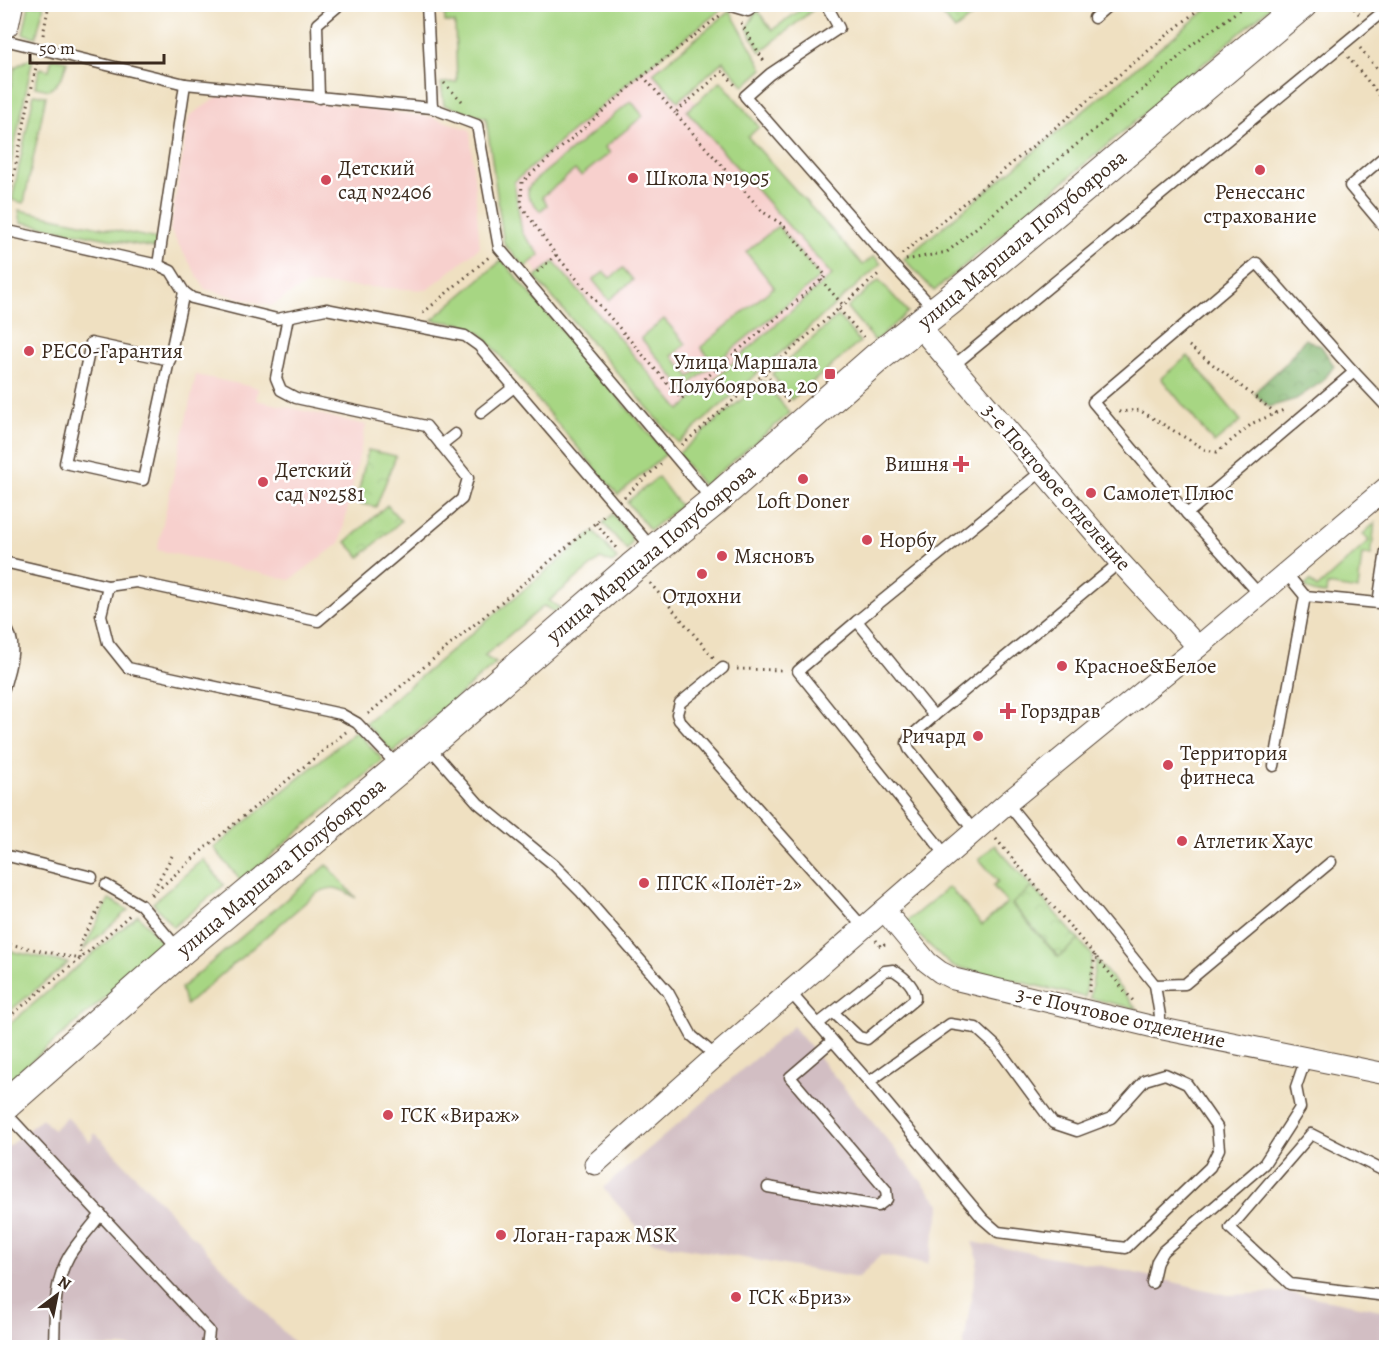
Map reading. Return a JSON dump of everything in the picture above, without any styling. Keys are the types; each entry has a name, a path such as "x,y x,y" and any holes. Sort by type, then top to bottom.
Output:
{"street":[{"path":"4,23 8,4"},
{"name":"улица Маршала Полубоярова","path":"4,1108 180,951 649,564 713,502 878,357 1294,7"},
{"name":"3-е Почтовое отделение","path":"927,318 953,366 1120,562 1198,647"},
{"path":"595,1164 1007,803 1286,573 1384,497"},
{"name":"3-е Почтовое отделение","path":"884,910 927,962 954,979 1158,1028 1386,1074"}],"lane":[{"path":"319,98 317,24 337,7 337,4"},
{"path":"427,4 432,108"},
{"path":"731,5 748,11 759,4"},
{"path":"826,4 839,28 770,74 744,96 891,263 927,318"},
{"path":"1094,18 1110,4"},
{"path":"953,366 1386,9"},
{"path":"4,40 185,84 432,108 477,125 499,248 713,502"},
{"path":"158,265 185,84"},
{"path":"1386,155 1350,186 1386,229"},
{"path":"4,230 158,265 171,271 184,292 192,298 278,318 326,309 465,336 478,346 514,387 649,564"},
{"path":"1260,595 1187,514 1093,402 1257,263 1386,406"},
{"path":"170,360 91,343 65,463 144,480 170,360 184,292"},
{"path":"4,562 108,586 136,582 318,621 462,499 468,478 426,426 296,398 281,390 276,378 288,317"},
{"path":"1187,514 1354,372"},
{"path":"481,413 514,387"},
{"path":"441,445 455,434"},
{"path":"946,855 798,671 1042,471"},
{"path":"1286,573 1305,596 1378,603 1386,551"},
{"path":"979,827 909,748 907,743 909,738 1120,562"},
{"path":"108,586 101,615 108,643 128,668 341,714 357,723 399,768"},
{"path":"1274,766 1305,596"},
{"path":"857,621 934,716"},
{"path":"4,626 8,628 13,647 4,688"},
{"path":"723,668 680,703 677,714 679,720 863,927"},
{"path":"427,745 478,803 562,871 668,992 692,1036 716,1056"},
{"path":"1007,803 1155,985 1160,1016 1158,1028"},
{"path":"4,855 92,877"},
{"path":"1155,985 1185,984 1331,862"},
{"path":"106,885 141,905 180,951"},
{"path":"818,1024 833,1012 885,971 893,970 904,976 915,992 915,999 867,1039 859,1037 833,1012"},
{"path":"790,992 869,1082 983,1219 998,1232 1126,1248 1210,1167 1219,1149 1217,1127 1187,1084 1165,1074 1145,1080 1111,1118 1077,1131 1053,1123 997,1047 976,1028 950,1024 869,1082"},
{"path":"768,1187 878,1206 887,1199 886,1190 790,1077 832,1041"},
{"path":"1152,1283 1157,1261 1163,1251 1264,1164 1300,1108 1296,1087 1306,1058"},
{"path":"4,1108 210,1330 207,1347"},
{"path":"1386,1173 1311,1134 1230,1228 1290,1284 1386,1296"},
{"path":"54,1347 56,1294 60,1275 70,1255 101,1214"}],"path":[{"path":"4,221 49,4"},
{"path":"891,263 947,252 1147,86 1193,44 1247,4"},
{"path":"643,76 763,212 783,225 826,276 681,399 556,255 521,205 522,182 643,76 731,5 770,74"},
{"path":"1352,39 1386,79"},
{"path":"1341,48 1386,103"},
{"path":"430,69 467,106"},
{"path":"675,112 723,71 744,96"},
{"path":"410,325 499,248"},
{"path":"531,277 556,255"},
{"path":"821,280 843,305"},
{"path":"839,309 867,343"},
{"path":"1189,346 1277,414"},
{"path":"1102,414 1139,410 1206,450 1217,452 1253,423 1306,402 1313,407"},
{"path":"596,523 621,555"},
{"path":"649,564 723,668 798,671"},
{"path":"979,827 1136,1004"},
{"path":"150,897 172,856"},
{"path":"4,943 80,959"}],"shaded area":[{"name":"Школа №1905","path":"649,49 843,272 667,426 510,239 498,117"},
{"name":"Детский сад №2406","path":"227,91 432,117 470,130 480,247 427,290 307,284 271,306 205,289 170,230 189,116"},
{"name":"Детский сад №2581","path":"196,375 258,388 256,400 366,425 340,543 290,580 157,550"},
{"path":"793,1026 941,1205 928,1264 881,1255 858,1278 651,1242 603,1188"},
{"path":"67,1117 90,1142 95,1133 298,1347 5,1347 4,1150 42,1118 53,1130"},
{"path":"972,1242 1118,1269 1228,1295 1287,1292 1386,1311 1386,1347 963,1348 978,1258"}],"green space":[{"path":"725,4 726,6 638,74 514,182 522,233 540,255 525,267 504,244 486,118 444,105 441,83 457,82 455,23 445,22 444,5"},
{"path":"29,5 44,5 36,37 23,34"},
{"path":"802,5 819,5 760,52 747,28 757,10 772,30 803,8"},
{"path":"934,5 986,5 955,30"},
{"path":"1212,5 1273,5 934,291 904,259"},
{"path":"730,11 763,69 744,86 723,61 678,101 653,73"},
{"path":"33,57 5,193 5,112 15,67"},
{"path":"52,58 67,61 61,77 49,90 35,87 40,68 49,70"},
{"path":"721,81 759,127 748,137 863,265 874,256 881,264 678,443 535,277 554,262 680,410 832,275 687,111"},
{"path":"34,94 46,96 24,203 12,200"},
{"path":"631,101 643,116 605,147 610,153 581,176 575,170 542,197 547,205 540,211 528,196 528,188"},
{"path":"19,210 157,239 155,248 21,222"},
{"path":"778,226 820,277 684,389 641,338 664,319 686,344 672,356 690,377 711,360 701,347 774,287 746,252"},
{"path":"502,260 666,454 618,495 481,333 462,324 432,320"},
{"path":"623,268 633,280 609,300 593,280 604,272 610,278"},
{"path":"879,280 908,312 875,341 847,308"},
{"path":"838,316 860,342 791,400 772,374"},
{"path":"1305,339 1321,346 1334,366 1323,381 1296,399 1269,407 1255,394 1285,364"},
{"path":"1188,356 1241,421 1214,443 1161,378"},
{"path":"763,381 790,413 703,486 678,454"},
{"path":"368,450 396,456 376,507 356,503"},
{"path":"658,477 680,506 650,530 627,502"},
{"path":"387,505 401,521 360,557 346,542"},
{"path":"613,514 632,538 627,550 603,523"},
{"path":"1375,523 1371,555 1362,554 1358,590 1327,585 1326,594 1317,593 1305,586 1310,581 1317,588 1369,541 1363,534"},
{"path":"594,531 617,559 612,563 600,559 549,601 560,608 555,612 544,606 484,656 496,663 393,752 365,723"},
{"path":"356,731 383,760 241,881 214,848"},
{"path":"995,845 1032,887 1012,905 1058,957 1079,940 1092,955 1085,997 952,966 905,923 949,887 982,925 1007,903 993,886 998,881 979,859"},
{"path":"203,859 224,885 173,927 153,903"},
{"path":"327,865 356,898 335,888 326,889 314,895 186,1005 181,988"},
{"path":"1032,887 1079,940 1059,957 1012,904"},
{"path":"109,899 128,910 83,950"},
{"path":"138,915 165,946 5,1084 5,1028"},
{"path":"5,950 68,963 5,1015"},
{"path":"1096,959 1137,1009 1090,998"}],"place":[{"name":"Ренессанс страхование","path":"1260,170"},
{"name":"Школа №1905","path":"633,178"},
{"name":"Детский сад №2406","path":"326,180"},
{"name":"РЕСО-Гарантия","path":"29,351"},
{"name":"Улица Маршала Полубоярова, 20","path":"830,374"},
{"name":"Вишня","path":"961,464"},
{"name":"Loft Doner","path":"803,479"},
{"name":"Детский сад №2581","path":"263,482"},
{"name":"Самолет Плюс","path":"1091,493"},
{"name":"Норбу","path":"867,540"},
{"name":"Мясновъ","path":"722,556"},
{"name":"Отдохни","path":"702,574"},
{"name":"Красное&Белое","path":"1062,666"},
{"name":"Горздрав","path":"1008,711"},
{"name":"Ричард","path":"978,736"},
{"name":"Территория фитнеса","path":"1168,765"},
{"name":"Атлетик Хаус","path":"1182,841"},
{"name":"ПГСК «Полёт-2»","path":"644,883"},
{"name":"ГСК «Вираж»","path":"388,1115"},
{"name":"Логан-гараж MSK","path":"501,1235"},
{"name":"ГСК «Бриз»","path":"736,1297"}]}
